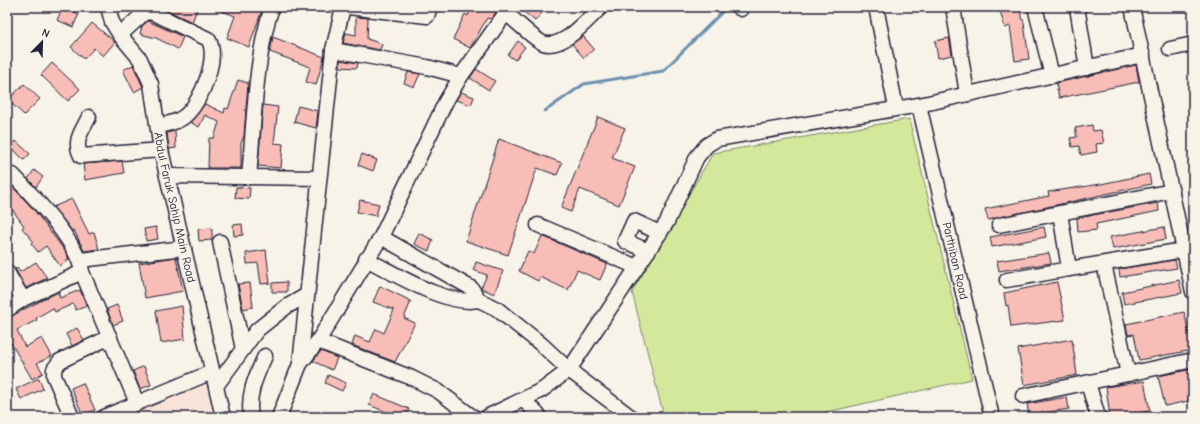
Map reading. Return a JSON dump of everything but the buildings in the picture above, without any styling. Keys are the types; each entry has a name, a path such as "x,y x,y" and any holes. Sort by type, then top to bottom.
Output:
{"street":[{"name":"Abdul Faruk Sahip Main Road","path":"108,7 112,22 120,35 140,59 151,84 167,176 223,417"},
{"path":"249,177 258,78 265,35 272,7"},
{"path":"279,417 300,364 333,50 343,7"},
{"path":"348,7 427,16 430,7"},
{"path":"300,364 318,342 380,237 446,101 509,10 543,43 552,44 565,41 601,7"},
{"path":"876,7 896,108"},
{"path":"953,7 968,94"},
{"path":"1035,7 1052,76"},
{"path":"1077,7 1087,68"},
{"path":"1132,7 1193,292"},
{"path":"120,35 144,13 150,12 208,39 212,45 213,50 208,73 202,93 194,106 185,116 158,126"},
{"path":"1170,49 1193,44"},
{"path":"333,50 427,67 462,76"},
{"path":"487,417 542,390 569,370 667,222 697,157 707,145 717,138 919,105 1143,55"},
{"name":"Parthiban Road","path":"919,105 992,417"},
{"path":"89,117 76,141 77,148 81,156 162,150"},
{"path":"13,174 47,211 81,266 137,403"},
{"path":"167,176 319,178"},
{"path":"999,225 1172,191"},
{"path":"1060,213 1068,269"},
{"path":"648,251 625,241 634,221 660,232"},
{"path":"538,225 637,267"},
{"path":"380,237 471,288 479,300 497,310 569,370 631,417"},
{"path":"220,242 243,349"},
{"path":"7,310 23,299 81,266 184,248"},
{"path":"1007,280 1184,250"},
{"path":"366,259 440,296 471,302 479,300"},
{"path":"1104,264 1128,374"},
{"path":"7,272 23,299"},
{"path":"216,386 257,330 286,307 307,295"},
{"path":"72,417 54,376 54,369 60,361 110,337"},
{"path":"318,342 412,378 438,391 473,417"},
{"path":"251,417 249,406 251,390 265,356"},
{"path":"1023,396 1193,360"},
{"path":"104,417 212,372"},
{"path":"1088,383 1098,417"},
{"path":"524,400 540,417"}],"shaded area":[{"path":"207,380 214,417 122,417"}],"green space":[{"path":"909,119 972,379 805,417 664,417 632,292 713,153"}],"waterway":[{"path":"545,111 584,84 663,71 727,7"}]}
